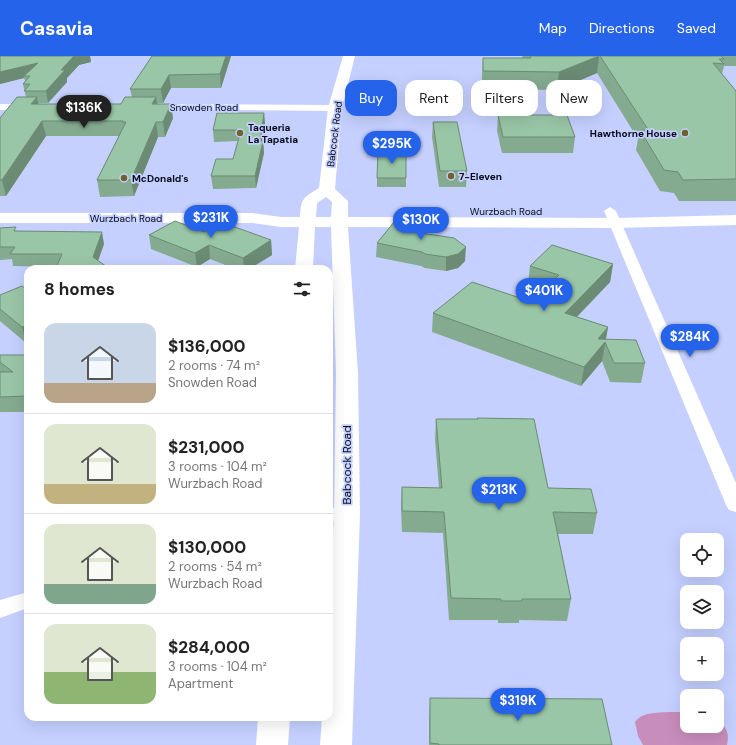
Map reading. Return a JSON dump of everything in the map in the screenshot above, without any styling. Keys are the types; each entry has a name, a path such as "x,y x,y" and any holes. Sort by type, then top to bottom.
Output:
{"main road":[{"name":"Babcock Road","path":"336,745 338,515 346,373 340,201 327,190 335,108 349,56"},
{"path":"304,265 308,201 327,190"},
{"name":"Wurzbach Road","path":"613,217 736,209"},
{"name":"Wurzbach Road","path":"0,218 252,218 281,222 306,217 613,217 736,220"},
{"path":"272,745 274,721"}],"street":[{"path":"0,107 44,107"},
{"name":"Snowden Road","path":"135,107 335,108"},
{"path":"613,217 736,505"},
{"path":"0,609 24,601"}],"shaded area":[{"path":"680,712 680,733 724,733 724,726 728,734 727,745 643,745 638,736 635,722 641,716 654,713"}],"building":[{"path":"0,56 74,56 61,70 65,70 46,91 24,91 30,84 23,84 30,76 24,76 38,63 0,72"},
{"path":"152,56 226,56 220,74 169,75 161,89 130,89"},
{"path":"530,56 599,56 559,72 483,71 483,58 531,58"},
{"name":"Hawthorne House","path":"600,56 721,56 724,59 719,59 724,64 713,63 736,91 736,179 683,180 678,172 664,170 640,130 649,131"},
{"path":"17,97 37,97 31,104 121,104 125,97 156,97 152,104 171,104 163,122 156,122 131,180 97,180 126,122 42,121 2,180 0,180 0,118"},
{"path":"217,113 264,113 260,141 263,141 255,176 211,176 216,159 233,159 241,130 213,130"},
{"path":"546,115 567,116 575,137 503,137 498,116"},
{"path":"433,122 457,122 467,171 440,171"},
{"path":"378,151 406,152 406,178 377,178"},
{"path":"175,221 204,232 221,222 271,240 243,258 209,245 195,253 149,235"},
{"path":"394,222 425,229 421,233 454,238 466,247 458,254 446,257 425,254 422,252 377,243"},
{"path":"16,227 14,231 102,232 93,257 104,265 57,265 62,254 10,254 15,247 0,247 0,228"},
{"path":"552,245 613,264 565,313 608,327 598,339 636,340 645,363 614,363 605,342 584,367 433,313 472,282 532,302 559,275 530,266"},
{"path":"22,286 24,288 24,326 22,327 0,309 0,295"},
{"path":"0,355 24,355 24,396 0,397 0,372 13,372 0,362"},
{"path":"477,418 534,419 548,488 591,489 597,513 553,512 571,599 522,599 522,601 501,601 501,599 451,598 444,512 402,511 402,487 442,488 436,419 478,419"},
{"path":"430,698 602,699 612,745 439,745 430,743"}],"place":[{"name":"Taqueria La Tapatia","path":"240,133"},
{"name":"Hawthorne House","path":"685,133"},
{"name":"7-Eleven","path":"451,176"},
{"name":"McDonald's","path":"124,178"}]}
